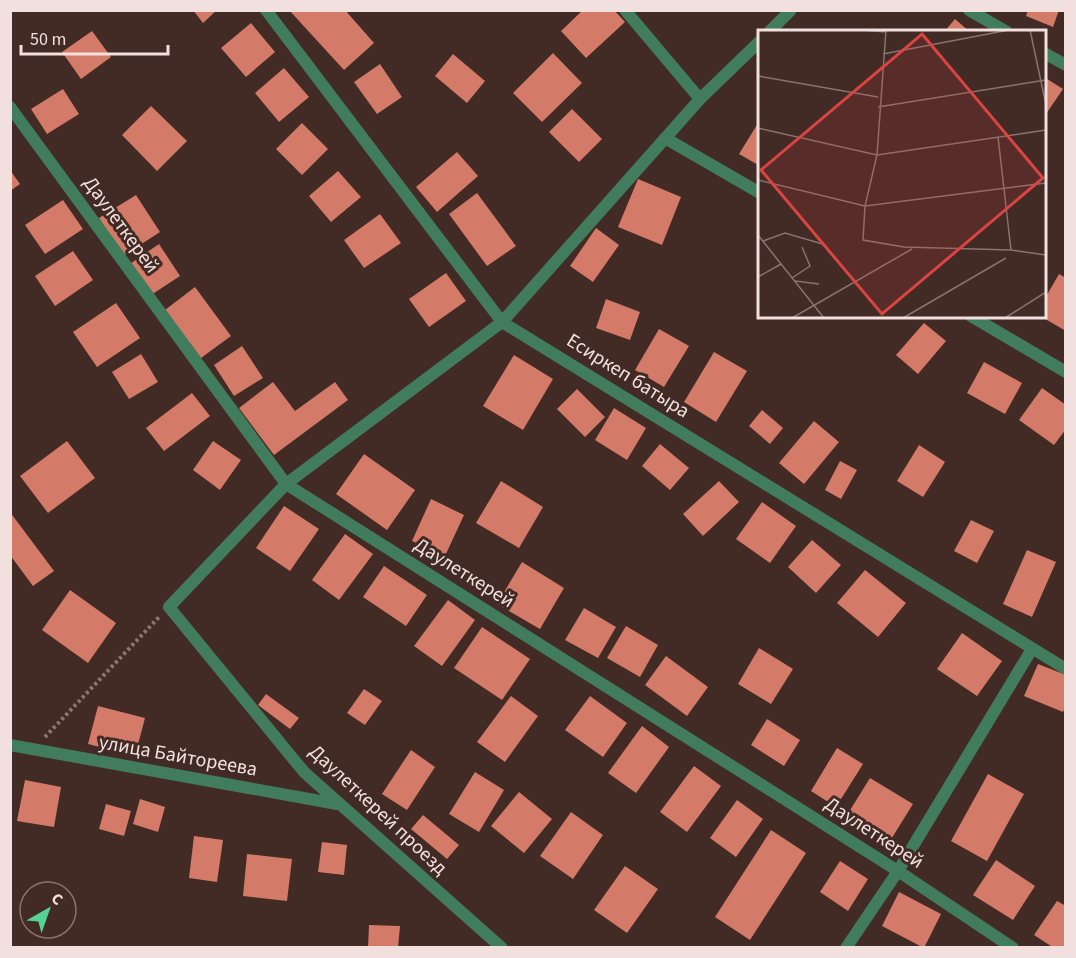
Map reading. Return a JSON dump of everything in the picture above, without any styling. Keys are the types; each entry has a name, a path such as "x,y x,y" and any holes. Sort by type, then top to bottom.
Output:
{"street":[{"name":"Есиркеп батыра","path":"266,10 502,322 1065,669"},
{"path":"625,10 700,99"},
{"path":"771,30 791,10"},
{"path":"969,10 1004,30"},
{"path":"169,607 286,484 502,322 700,99 758,42"},
{"path":"1046,54 1065,65"},
{"name":"Даулеткерей","path":"10,107 286,484 898,871 1013,948"},
{"path":"665,138 758,192"},
{"path":"974,318 1065,372"},
{"name":"Даулеткерей проезд","path":"169,607 304,772 338,805 502,948"},
{"path":"846,948 898,871 1032,649"},
{"name":"улица Байтореева","path":"10,745 338,805"}],"path":[{"path":"33,749 169,607"}],"building":[{"path":"193,10 217,10 203,23"},
{"path":"289,10 345,10 374,43 344,70"},
{"path":"583,10 614,10 625,22 586,58 561,31"},
{"path":"1028,10 1059,10 1053,27 1026,16"},
{"path":"955,19 968,30 946,30"},
{"path":"251,23 275,52 246,77 221,48"},
{"path":"92,31 111,57 81,79 62,52"},
{"path":"553,53 582,83 542,122 513,93"},
{"path":"453,54 485,81 467,103 435,76"},
{"path":"380,64 402,97 377,114 354,82"},
{"path":"284,68 309,97 279,122 255,93"},
{"path":"1046,78 1063,89 1046,114"},
{"path":"63,89 79,114 47,134 31,109"},
{"path":"151,106 187,141 157,171 122,135"},
{"path":"572,109 602,139 579,162 549,132"},
{"path":"302,123 328,149 302,175 276,149"},
{"path":"758,123 758,165 739,154"},
{"path":"457,152 478,176 437,212 416,187"},
{"path":"10,170 20,184 10,191"},
{"path":"338,171 361,197 331,222 309,196"},
{"path":"638,179 681,197 662,245 618,227"},
{"path":"477,193 516,246 487,266 449,214"},
{"path":"136,195 160,232 123,256 99,218"},
{"path":"63,200 83,229 45,254 25,225"},
{"path":"380,214 401,243 364,268 344,240"},
{"path":"596,228 619,245 593,282 570,266"},
{"path":"159,244 180,276 151,295 130,264"},
{"path":"73,251 93,280 55,306 35,276"},
{"path":"446,273 466,301 429,327 409,299"},
{"path":"1059,274 1066,278 1066,331 1043,318 1046,318 1046,297"},
{"path":"195,287 231,336 201,358 165,310"},
{"path":"606,299 640,312 630,340 596,328"},
{"path":"116,303 140,338 97,367 73,332"},
{"path":"924,323 946,341 918,374 896,355"},
{"path":"659,329 689,346 664,387 635,370"},
{"path":"242,346 263,378 234,396 214,365"},
{"path":"714,352 747,371 716,422 684,402"},
{"path":"141,354 158,382 129,399 112,372"},
{"path":"514,355 553,379 523,430 483,406"},
{"path":"984,362 1022,383 1005,414 967,393"},
{"path":"273,382 295,411 335,382 348,400 274,455 239,408"},
{"path":"1042,388 1066,405 1066,429 1054,445 1019,420"},
{"path":"577,389 605,417 585,437 557,409"},
{"path":"192,393 210,416 164,451 146,428"},
{"path":"614,408 646,428 627,460 595,440"},
{"path":"762,410 783,428 770,444 749,426"},
{"path":"814,421 839,442 804,484 779,463"},
{"path":"67,441 95,478 48,513 20,476"},
{"path":"213,441 241,460 220,490 193,470"},
{"path":"660,444 689,468 670,490 642,466"},
{"path":"919,445 945,462 923,497 897,481"},
{"path":"364,454 415,490 387,530 336,494"},
{"path":"840,461 857,470 841,499 825,490"},
{"path":"501,481 543,507 519,548 476,523"},
{"path":"719,481 739,502 703,536 683,514"},
{"path":"431,499 464,515 445,556 412,541"},
{"path":"762,502 796,526 770,563 736,539"},
{"path":"284,506 319,529 290,571 256,548"},
{"path":"10,512 54,571 33,586 10,555"},
{"path":"971,520 994,531 977,563 954,551"},
{"path":"345,534 373,554 339,600 312,580"},
{"path":"812,540 841,565 816,593 788,567"},
{"path":"1027,550 1056,562 1032,617 1003,604"},
{"path":"522,562 564,588 540,629 497,604"},
{"path":"384,566 427,595 406,626 363,597"},
{"path":"865,570 906,603 878,637 837,603"},
{"path":"70,590 116,623 88,663 42,630"},
{"path":"448,600 475,620 442,666 414,646"},
{"path":"584,608 616,627 598,658 565,640"},
{"path":"626,626 658,645 640,677 607,658"},
{"path":"482,627 530,659 502,700 454,668"},
{"path":"962,633 1002,661 977,696 937,669"},
{"path":"759,648 793,669 771,704 738,684"},
{"path":"666,656 708,687 687,716 645,685"},
{"path":"1038,664 1066,675 1066,705 1063,712 1024,696"},
{"path":"364,689 382,701 365,725 347,713"},
{"path":"266,694 299,718 290,729 258,705"},
{"path":"511,696 538,716 505,762 477,742"},
{"path":"590,696 627,723 603,757 565,730"},
{"path":"98,706 145,718 135,756 88,744"},
{"path":"767,719 800,740 784,766 751,745"},
{"path":"642,726 669,747 636,793 608,773"},
{"path":"837,748 863,764 836,807 811,791"},
{"path":"411,750 435,767 407,810 382,794"},
{"path":"694,766 721,786 687,832 660,812"},
{"path":"475,772 504,790 479,832 449,814"},
{"path":"988,774 1024,794 987,861 951,841"},
{"path":"870,778 913,804 890,841 847,815"},
{"path":"25,780 61,787 54,827 17,821"},
{"path":"519,792 552,819 524,853 491,826"},
{"path":"140,799 165,807 158,832 133,824"},
{"path":"737,800 763,819 736,857 710,838"},
{"path":"106,804 131,811 124,836 99,829"},
{"path":"571,812 603,835 573,879 540,856"},
{"path":"423,815 459,845 447,859 411,829"},
{"path":"771,830 806,853 750,940 715,917"},
{"path":"194,836 223,840 217,882 189,878"},
{"path":"322,842 347,845 344,875 318,872"},
{"path":"247,854 292,859 287,901 243,896"},
{"path":"996,860 1035,886 1013,920 973,895"},
{"path":"840,861 868,879 848,911 820,892"},
{"path":"625,866 658,889 627,933 594,910"},
{"path":"899,892 941,914 924,948 882,926"},
{"path":"1057,901 1066,906 1066,948 1054,948 1034,935"},
{"path":"369,925 400,926 398,948 368,948"}]}
